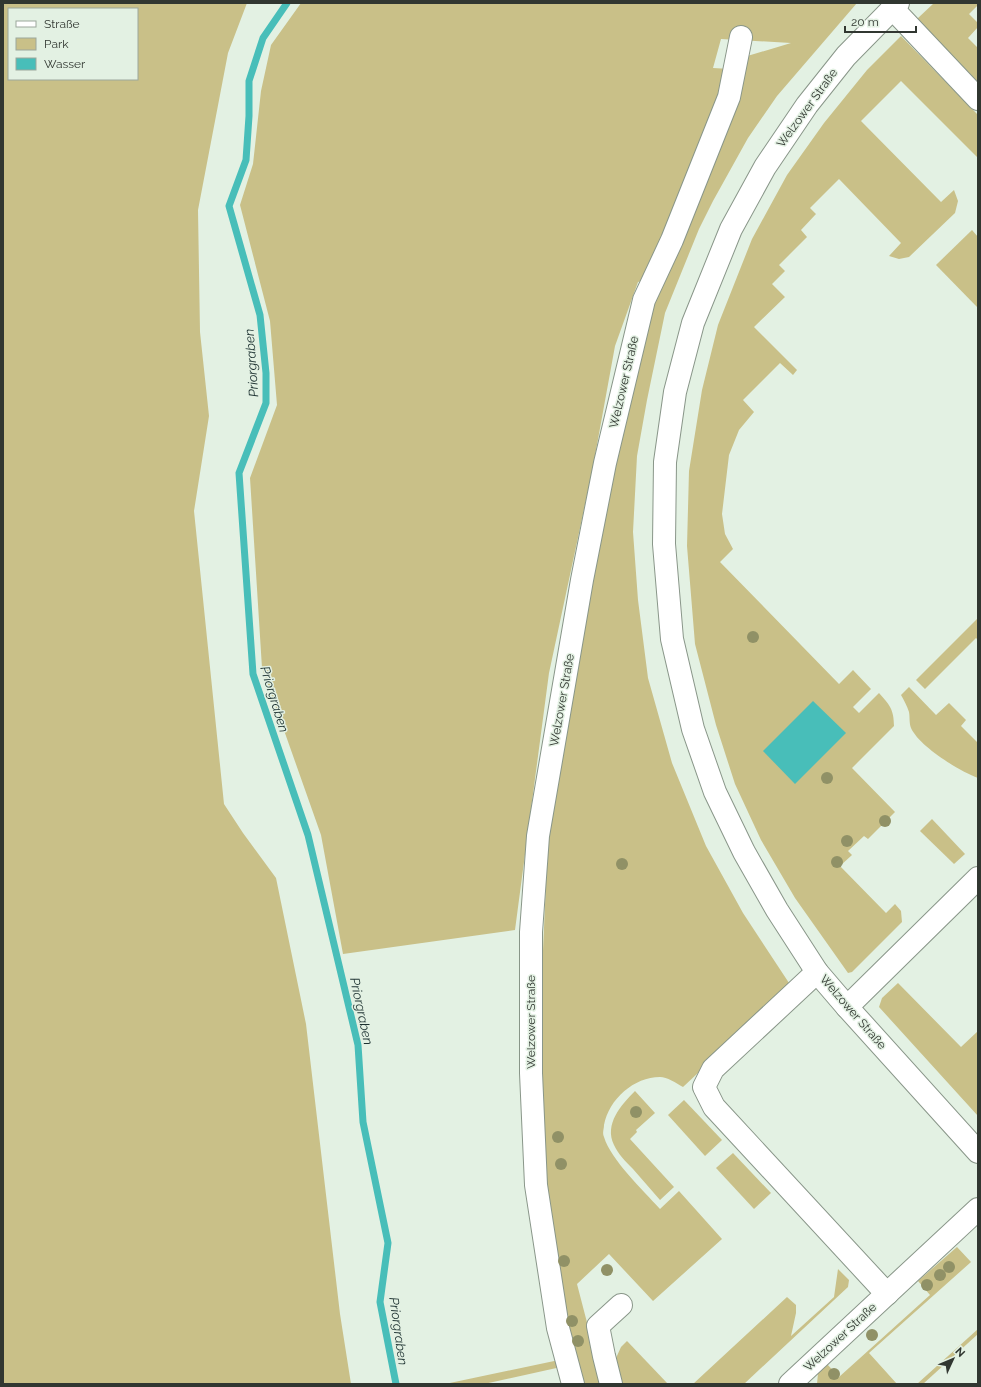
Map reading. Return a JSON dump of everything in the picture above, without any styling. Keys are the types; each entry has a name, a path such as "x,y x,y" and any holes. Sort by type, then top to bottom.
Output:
{"street":[{"path":"895,6 978,99"},
{"name":"Welzower Straße","path":"895,6 846,56 807,105 766,167 731,229 693,323 675,392 665,462 664,544 672,639 693,729 715,792 744,852 777,910 817,972 978,1152"},
{"name":"Welzower Straße","path":"573,1384 558,1328 536,1186 531,1073 531,932 538,836 582,580 605,463 644,300 672,240 729,97 741,37"},
{"path":"847,1007 978,878"},
{"path":"817,972 713,1069 704,1088 714,1107 887,1294"},
{"name":"Welzower Straße","path":"790,1384 978,1209"},
{"path":"611,1384 598,1326 620,1305"}],"green space":[{"path":"3,3 247,3 228,53 198,210 200,332 209,416 194,511 224,804 276,878 306,1024 340,1314 351,1384 3,1384"},
{"path":"301,3 857,3 777,96 748,138 713,201 699,229 665,313 647,400 637,456 633,532 638,600 648,678 672,763 706,846 743,913 791,986 683,1087 672,1080 663,1077 650,1078 641,1081 632,1085 617,1098 607,1115 603,1134 613,1155 620,1165 660,1209 679,1191 722,1239 653,1301 609,1254 577,1284 603,1384 580,1384 564,1312 545,1169 540,1019 548,837 645,280 638,282 615,346 592,472 549,673 515,930 343,954 321,835 262,668 250,478 277,405 270,321 240,205 253,164 261,91 271,45","holes":["721,39 791,43 744,57 730,69 713,68"]},
{"path":"934,3 978,3 978,5 969,14 978,23 978,27 968,38 978,48 978,82 917,19"},
{"path":"901,36 978,115 978,158 901,81 861,121 941,202 954,190 958,201 955,213 909,257 899,259 889,256 901,243 839,179 810,208 816,214 801,230 807,237 779,265 785,271 772,284 785,297 754,327 797,370 793,375 780,363 743,400 754,412 739,430 729,455 722,514 725,534 733,549 720,562 839,684 853,670 871,689 853,707 859,713 879,693 889,704 892,712 894,726 852,768 895,812 868,839 864,836 848,851 852,855 840,866 886,913 895,904 901,911 902,922 852,972 848,973 795,898 761,840 735,784 716,725 695,644 687,546 689,471 702,390 718,325 752,239 787,175 824,123 867,70"},
{"path":"972,230 978,237 978,308 936,265"},
{"path":"978,618 978,640 976,638 925,689 916,680"},
{"path":"909,687 936,715 949,703 966,720 961,726 978,743 978,778 970,775 940,757 915,735 910,726 908,710 901,695"},
{"path":"932,819 965,854 954,864 920,831"},
{"path":"898,983 961,1047 978,1031 978,1116 879,1007 882,998"},
{"path":"635,1091 655,1113 636,1130 637,1132 630,1139 674,1187 660,1200 620,1155 611,1137 611,1130 616,1115 624,1102"},
{"path":"684,1100 722,1140 705,1156 668,1115"},
{"path":"733,1153 771,1193 754,1209 716,1168"},
{"path":"957,1247 971,1262 869,1353 897,1384 817,1384 818,1373 827,1364 839,1377 930,1295 918,1281"},
{"path":"838,1269 849,1280 848,1287 744,1384 693,1384 787,1297 796,1305 796,1313 791,1336 834,1297"},
{"path":"978,1329 978,1334 923,1384 917,1384"},
{"path":"627,1341 668,1384 618,1384 616,1358 621,1347"},
{"path":"559,1360 561,1367 484,1384 445,1384"}],"water":[{"path":"813,701 846,733 795,784 763,751"}],"waterway":[{"name":"Priorgraben","path":"287,3 263,38 249,81 249,116 246,160 229,206 260,315 266,373 266,403 239,473 253,674 308,835 358,1045 363,1122 388,1243 380,1302 396,1384"}]}
